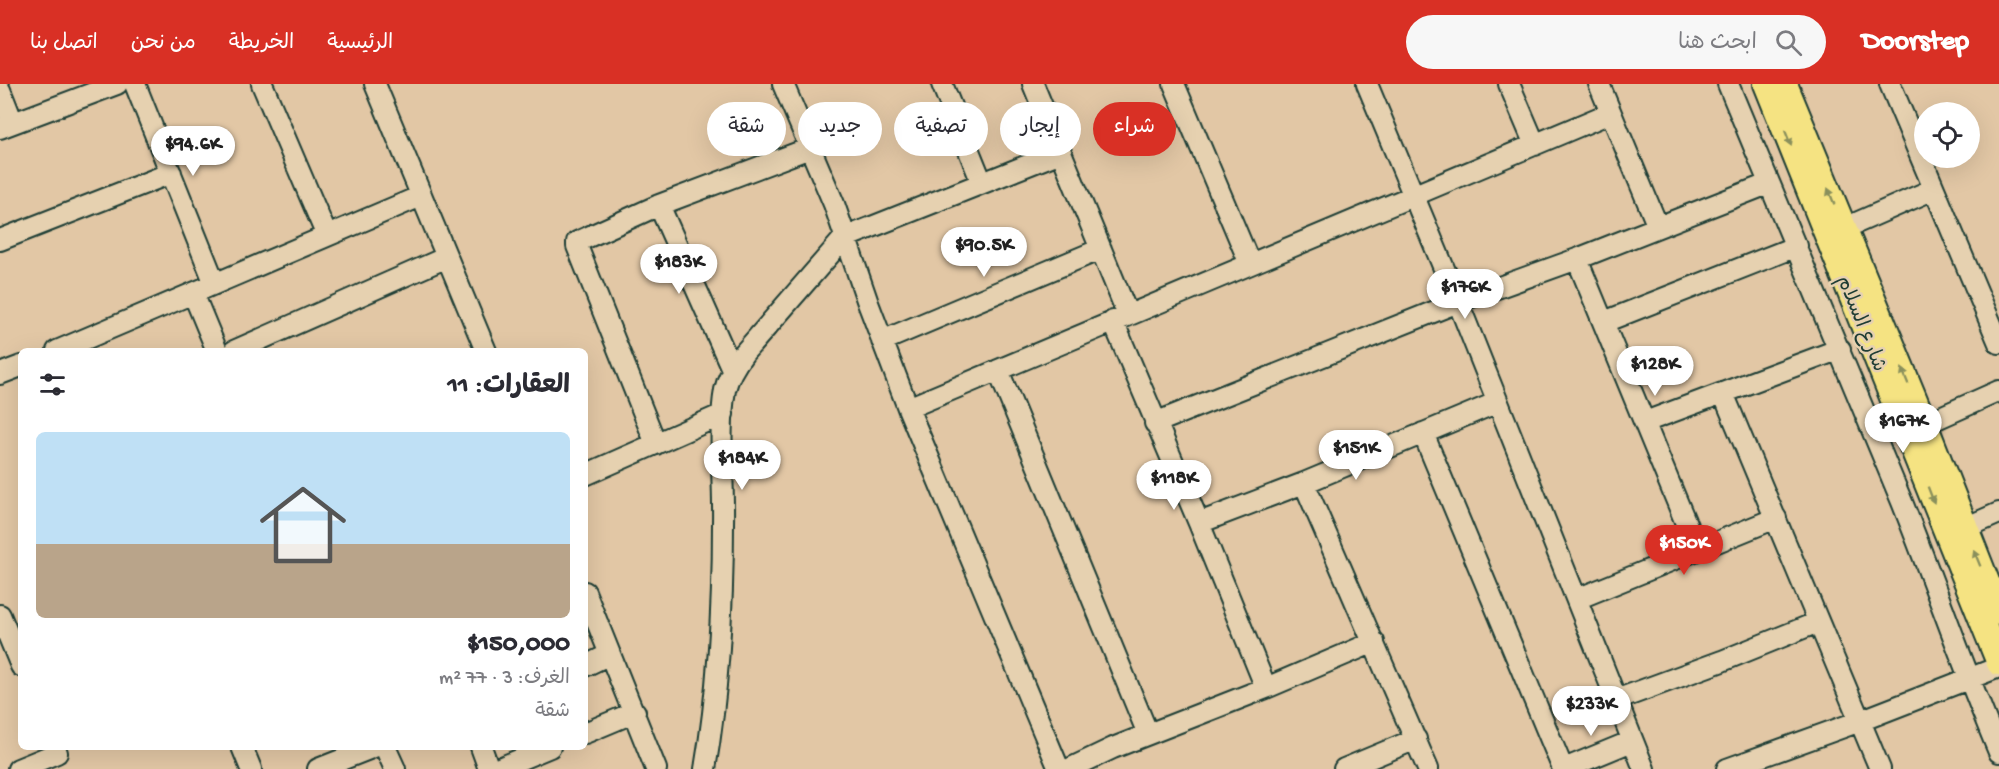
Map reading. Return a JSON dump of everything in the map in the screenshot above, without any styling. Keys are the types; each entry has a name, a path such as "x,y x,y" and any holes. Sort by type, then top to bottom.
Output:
{"main road":[{"name":"شارع السلام","path":"1766,84 1998,658"},
{"name":"شارع السلام","path":"1785,84 1925,424 1999,612"}],"street":[{"path":"0,90 6,126 117,84"},
{"path":"135,84 215,284"},
{"path":"262,84 327,236"},
{"path":"375,84 485,348"},
{"path":"783,84 798,120"},
{"path":"942,84 982,183"},
{"path":"1034,84 1041,102"},
{"path":"1174,84 1250,264"},
{"path":"1367,84 1458,302 1644,769"},
{"path":"1509,84 1534,145"},
{"path":"1599,84 1658,226"},
{"path":"1728,84 1840,349 1999,752"},
{"path":"1890,84 1999,343"},
{"path":"908,408 1610,113"},
{"path":"656,444 577,246 579,239 659,205 798,153"},
{"path":"813,156 834,204 844,237 908,408 1059,769"},
{"path":"705,769 715,700 720,634 723,414 726,388 732,369 844,237 1051,156"},
{"path":"1063,156 1101,249 1155,423 1199,523 1266,688"},
{"path":"0,240 171,173"},
{"path":"1155,423 1458,302 1769,185"},
{"path":"1845,228 1934,189"},
{"path":"79,347 193,293 422,196"},
{"path":"659,205 732,369"},
{"path":"1604,321 1797,246"},
{"path":"882,341 1101,249"},
{"path":"241,348 447,257"},
{"path":"1577,259 1697,550"},
{"path":"193,293 216,348"},
{"path":"1646,422 1840,349"},
{"path":"0,374 18,367"},
{"path":"998,369 1149,734"},
{"path":"1925,424 1999,391"},
{"path":"1723,393 1880,769"},
{"path":"1199,523 1304,483 1498,402"},
{"path":"588,474 723,414"},
{"path":"1422,433 1563,769 1632,741"},
{"path":"1304,483 1428,769"},
{"path":"1965,528 1999,513"},
{"path":"1577,599 1776,518"},
{"path":"588,599 656,769"},
{"path":"0,615 18,659"},
{"path":"1616,700 1722,661 1818,622"},
{"path":"1069,769 1374,642"},
{"path":"588,665 610,654"},
{"path":"1727,769 1860,721 1968,678 1998,658"},
{"path":"588,732 635,712"},
{"path":"1344,769 1416,739"},
{"path":"18,769 59,750"},
{"path":"243,750 251,769"},
{"path":"318,769 366,750"},
{"path":"386,750 395,769"},
{"path":"482,750 489,769"},
{"path":"497,769 543,750"}]}
